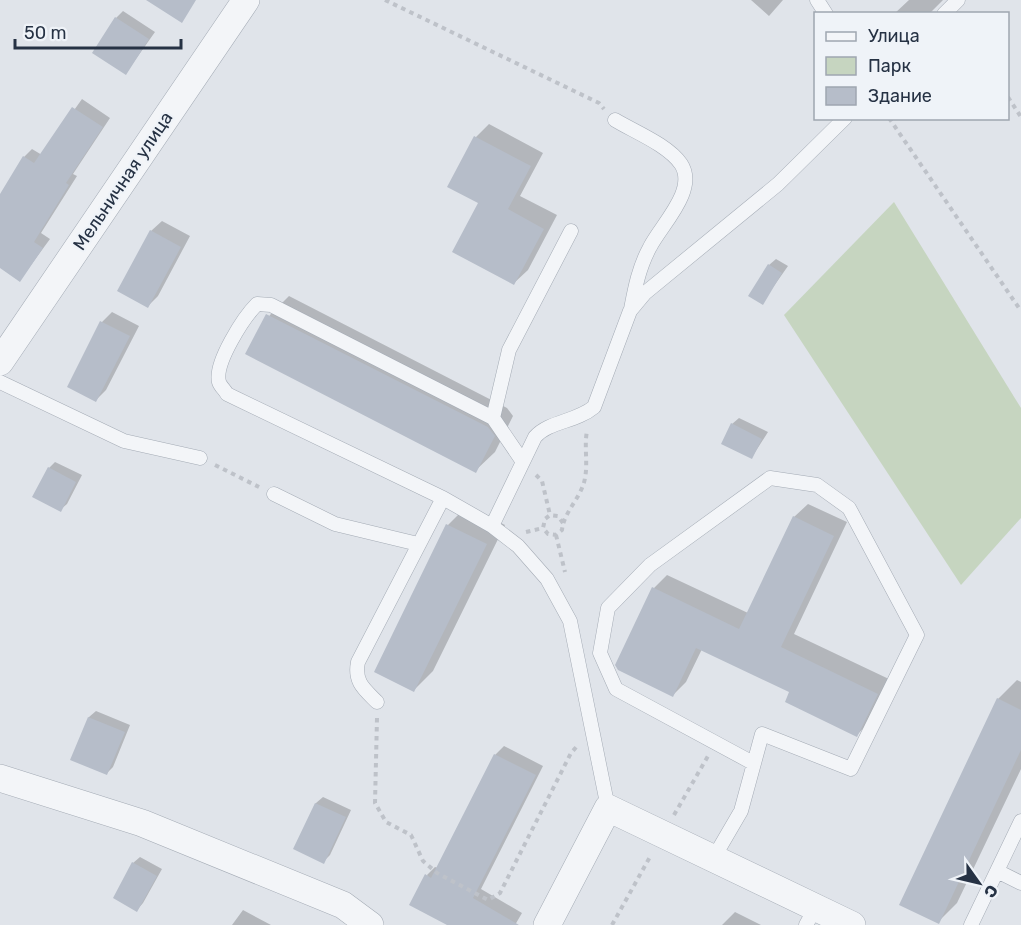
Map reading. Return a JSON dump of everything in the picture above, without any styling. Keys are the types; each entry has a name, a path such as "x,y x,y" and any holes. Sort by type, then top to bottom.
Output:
{"street":[{"name":"Мельничная улица","path":"0,362 246,0"},
{"path":"0,778 142,823 343,905 370,925"},
{"path":"547,925 608,808 713,859 811,916 852,925"}],"lane":[{"path":"946,12 958,0"},
{"path":"492,526 522,462 542,429 581,417 594,407 630,311 638,274 650,247 681,197 686,181 682,165 668,152 615,120"},
{"path":"630,311 645,293 778,184 843,120"},
{"path":"493,418 509,350 571,231"},
{"path":"522,462 493,418 271,305 257,304 248,312 219,364 219,382 227,394 443,498 492,526 518,546 547,579 570,621 590,730 608,808"},
{"path":"0,382 124,441 200,458"},
{"path":"713,859 741,811 762,734 851,769 918,635 849,508 817,485 770,478 650,565 608,608 600,653 616,689 753,763"},
{"path":"274,494 335,524 418,544"},
{"path":"377,702 359,686 356,673 358,662 443,498"},
{"path":"971,925 1021,821"},
{"path":"997,871 1021,883"}],"path":[{"path":"385,0 599,103 615,120"},
{"path":"1009,99 1021,117"},
{"path":"890,120 1021,311"},
{"path":"563,523 558,516 550,515 545,519 543,528 548,534 556,535 562,530 563,523 581,492 585,478 586,434 594,407"},
{"path":"200,458 274,494"},
{"path":"522,462 542,481 550,515"},
{"path":"377,702 375,803 386,822 411,836 423,861 437,873 488,900 500,893 571,753 590,730"}],"green space":[{"path":"894,202 1021,408 1021,518 961,585 784,315"}],"building":[{"path":"146,0 196,0 182,23"},
{"path":"115,17 149,39 126,75 92,53"},
{"path":"72,107 103,127 66,183 69,185 34,242 43,248 20,282 0,268 0,194 23,156 34,163"},
{"path":"474,136 531,166 508,209 544,229 514,285 452,252 478,203 447,187"},
{"path":"150,230 181,247 148,308 117,291"},
{"path":"768,264 782,273 763,305 748,296"},
{"path":"266,314 488,427 495,436 476,473 245,354"},
{"path":"100,321 130,336 96,402 67,387"},
{"path":"731,423 762,439 752,459 721,444"},
{"path":"48,467 76,482 61,512 32,497"},
{"path":"793,516 834,536 781,647 878,694 857,737 785,702 789,692 696,648 673,697 618,670 615,665 652,587 739,629"},
{"path":"446,524 487,544 414,692 374,672"},
{"path":"997,698 1021,710 1021,750 939,924 899,905"},
{"path":"88,717 125,732 107,775 70,760"},
{"path":"494,754 536,775 473,898 519,925 447,925 409,905 425,874 431,878"},
{"path":"315,803 346,817 324,864 293,849"},
{"path":"132,862 157,876 137,912 113,898"}]}
